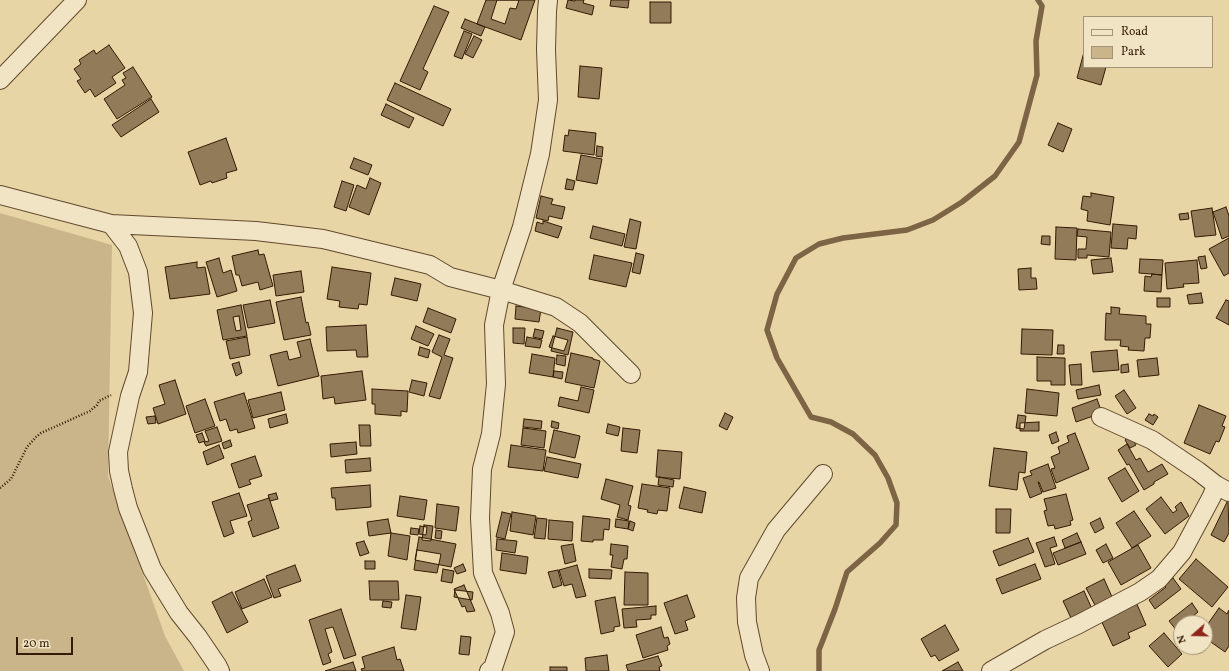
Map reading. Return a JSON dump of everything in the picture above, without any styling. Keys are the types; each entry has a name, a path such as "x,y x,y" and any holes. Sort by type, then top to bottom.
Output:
{"street":[{"path":"0,80 77,0"},
{"path":"489,671 493,668 505,632 500,613 483,573 480,518 482,469 491,434 496,384 494,325 501,290 522,227 540,154 548,100 546,50 548,0"},
{"path":"0,195 111,224 256,231 323,239 430,265 450,277 501,290 556,307 572,317 594,335 631,374"},
{"path":"111,224 128,246 138,272 143,313 138,372 126,415 118,452 119,471 128,508 152,569 179,614 198,637 218,665 220,671"},
{"path":"991,671 1045,640 1140,592 1159,579 1182,552 1212,496 1222,488 1152,440 1101,416"},
{"path":"760,671 754,655 747,622 746,598 749,578 776,530 823,474"}],"path":[{"path":"0,488 11,479 27,447 41,433 90,411 102,399 134,387"}],"green space":[{"path":"0,213 112,245 108,476 165,636 184,671 0,671"}],"building":[{"path":"486,0 535,0 521,40 477,24"},
{"path":"497,0 519,0 516,9 510,8 505,24 491,19"},
{"path":"568,0 584,0 583,3 594,6 592,15 566,8"},
{"path":"611,0 629,0 628,8 610,6"},
{"path":"650,2 671,2 671,23 650,23"},
{"path":"434,6 449,12 423,69 428,72 420,90 400,81"},
{"path":"465,19 485,27 481,36 461,28"},
{"path":"464,31 472,34 462,59 454,56"},
{"path":"474,36 482,40 473,58 465,54"},
{"path":"109,45 125,68 112,77 116,83 95,97 90,89 85,93 77,81 81,79 74,69 81,64 79,60 94,50 96,54"},
{"path":"1083,56 1083,68 1106,68 1101,85 1077,78"},
{"path":"580,66 602,68 599,99 578,97"},
{"path":"133,67 152,97 117,119 104,99 125,85 122,80 126,78 123,73"},
{"path":"395,83 451,109 443,126 387,100"},
{"path":"151,99 159,112 121,137 112,125"},
{"path":"386,104 414,118 409,128 381,115"},
{"path":"1058,123 1072,129 1063,152 1048,145"},
{"path":"569,130 596,133 594,155 563,151 565,135 568,136"},
{"path":"226,138 237,170 226,173 227,178 200,185 188,152"},
{"path":"597,146 603,147 602,157 596,156"},
{"path":"581,155 602,159 597,184 576,180"},
{"path":"354,158 372,165 368,175 350,168"},
{"path":"370,178 381,183 369,215 349,207 357,185 366,189"},
{"path":"567,179 575,181 573,190 565,189"},
{"path":"342,181 354,185 346,211 334,207"},
{"path":"1091,193 1114,197 1110,225 1087,221 1088,211 1081,209 1083,196 1091,197"},
{"path":"541,196 553,199 551,204 565,207 562,219 549,216 548,221 536,218"},
{"path":"1226,207 1229,216 1229,236 1222,239 1213,212"},
{"path":"1212,208 1216,235 1195,237 1191,211"},
{"path":"1188,213 1189,219 1180,220 1179,214"},
{"path":"630,219 641,222 636,249 624,247"},
{"path":"543,221 562,227 558,238 535,231 537,222 543,224"},
{"path":"1113,224 1137,226 1136,239 1128,238 1127,249 1111,248"},
{"path":"593,226 625,234 622,246 590,238"},
{"path":"1056,227 1077,228 1076,260 1055,259"},
{"path":"1078,229 1111,232 1109,257 1087,255 1087,258 1078,258 1078,249 1086,249 1087,237 1077,236"},
{"path":"1042,236 1050,236 1050,245 1041,244"},
{"path":"1229,238 1229,273 1224,276 1209,249"},
{"path":"258,250 259,255 264,254 273,286 260,290 258,282 242,286 239,275 236,275 232,256"},
{"path":"636,253 644,255 640,274 632,272"},
{"path":"594,255 632,263 626,287 589,279"},
{"path":"1205,256 1207,268 1201,269 1198,257"},
{"path":"219,258 223,273 231,270 237,291 217,297 206,262"},
{"path":"1111,258 1113,272 1093,274 1091,260"},
{"path":"1140,259 1163,260 1162,275 1139,273"},
{"path":"1197,260 1199,283 1183,284 1184,287 1167,289 1165,263"},
{"path":"197,262 197,268 205,267 210,294 170,299 165,267"},
{"path":"332,267 371,273 367,305 359,304 358,309 339,307 340,301 327,299"},
{"path":"1031,268 1031,278 1036,278 1037,289 1019,290 1018,269"},
{"path":"301,271 304,292 276,296 273,275"},
{"path":"1152,274 1162,275 1161,292 1144,291 1145,276 1151,277"},
{"path":"395,278 421,284 417,301 391,295"},
{"path":"1201,293 1203,303 1189,304 1187,295"},
{"path":"301,297 306,323 308,322 311,335 284,340 276,302"},
{"path":"1157,298 1170,298 1170,307 1157,307"},
{"path":"270,300 275,323 248,328 243,305"},
{"path":"1226,300 1229,301 1229,325 1216,318"},
{"path":"241,305 247,336 223,340 217,310","holes":["239,316 241,330 236,331 233,317"]},
{"path":"516,306 541,309 539,322 515,319"},
{"path":"1111,307 1120,308 1119,314 1146,316 1146,324 1151,324 1150,338 1145,338 1144,351 1128,350 1129,347 1120,346 1121,340 1105,340 1106,313 1111,314"},
{"path":"428,308 456,319 451,333 423,322"},
{"path":"366,325 368,357 357,357 356,350 327,351 326,327"},
{"path":"416,326 434,334 428,346 411,339"},
{"path":"513,328 525,328 524,344 513,343"},
{"path":"557,328 573,332 568,355 551,351"},
{"path":"535,329 544,331 542,339 533,337"},
{"path":"1022,329 1053,330 1052,355 1021,354"},
{"path":"439,335 450,339 444,355 453,358 440,399 429,396 442,357 432,352"},
{"path":"553,336 568,340 564,351 549,347"},
{"path":"247,337 250,355 230,359 226,341"},
{"path":"527,337 542,340 540,348 525,346"},
{"path":"310,339 319,376 278,386 270,355 287,351 289,360 301,357 297,342"},
{"path":"1058,345 1064,345 1064,354 1057,354"},
{"path":"420,347 430,350 428,358 418,355"},
{"path":"1117,350 1119,370 1093,372 1091,352"},
{"path":"571,353 600,361 594,388 565,382"},
{"path":"532,354 555,358 553,377 529,373"},
{"path":"557,355 566,356 565,366 556,364"},
{"path":"1037,357 1065,358 1065,385 1051,385 1051,381 1037,381"},
{"path":"1157,358 1159,375 1139,377 1137,360"},
{"path":"239,362 242,373 236,376 232,364"},
{"path":"1081,364 1082,385 1071,385 1069,365"},
{"path":"1128,364 1129,372 1121,373 1121,365"},
{"path":"362,371 366,400 335,404 334,397 323,399 321,376"},
{"path":"554,371 563,372 562,379 553,377"},
{"path":"175,380 186,414 158,424 153,408 165,404 159,385"},
{"path":"412,380 427,383 424,396 409,392"},
{"path":"1099,385 1101,395 1078,399 1076,390"},
{"path":"581,387 594,390 589,413 558,406 560,397 578,401"},
{"path":"372,389 408,391 407,412 401,411 401,416 375,414 375,404 372,404"},
{"path":"1027,389 1059,393 1057,416 1025,413"},
{"path":"1124,390 1136,408 1127,414 1115,396"},
{"path":"281,392 285,410 253,418 248,400"},
{"path":"244,393 255,428 238,433 237,429 230,431 226,419 220,421 214,402"},
{"path":"205,399 215,426 195,433 186,406"},
{"path":"1097,399 1102,413 1076,422 1072,408"},
{"path":"1199,405 1226,416 1222,426 1225,427 1219,442 1216,441 1210,454 1184,443"},
{"path":"725,413 733,417 727,430 719,426"},
{"path":"286,414 288,423 270,428 268,419"},
{"path":"1149,414 1153,416 1154,414 1158,417 1153,425 1145,420"},
{"path":"1018,415 1026,416 1024,429 1016,428"},
{"path":"155,416 156,423 148,424 146,417"},
{"path":"524,419 542,421 541,429 523,427"},
{"path":"552,421 559,423 558,429 551,427"},
{"path":"1039,422 1039,431 1020,431 1020,423"},
{"path":"608,424 620,427 618,436 606,433"},
{"path":"359,425 370,425 371,446 360,446"},
{"path":"217,427 222,441 206,446 204,442 209,441 205,431"},
{"path":"523,428 546,431 544,448 521,445"},
{"path":"623,428 640,430 637,453 621,451"},
{"path":"554,430 580,436 575,458 549,452"},
{"path":"1056,432 1059,441 1052,444 1049,435"},
{"path":"202,433 205,441 199,443 196,435"},
{"path":"1075,433 1089,469 1056,483 1051,469 1055,468 1051,457 1060,453 1058,447 1069,442 1067,436"},
{"path":"1131,436 1136,445 1130,448 1125,440"},
{"path":"230,440 232,446 224,449 222,443"},
{"path":"356,442 357,454 331,457 330,444"},
{"path":"1127,444 1136,460 1140,458 1148,472 1162,464 1168,474 1144,490 1129,464 1127,465 1118,450"},
{"path":"219,445 224,458 207,465 203,452"},
{"path":"511,445 546,450 543,471 508,467"},
{"path":"994,448 1027,452 1025,473 1019,472 1017,490 989,486"},
{"path":"658,450 682,452 680,479 656,477"},
{"path":"255,456 262,476 249,480 251,484 239,488 231,464"},
{"path":"547,457 581,464 578,478 544,471"},
{"path":"370,458 371,471 346,473 345,460"},
{"path":"1048,464 1056,488 1043,492 1038,482 1042,493 1030,498 1023,478 1032,475 1030,471"},
{"path":"1125,468 1139,491 1122,502 1108,478"},
{"path":"659,477 674,480 673,487 658,485"},
{"path":"606,479 633,486 628,505 631,506 628,520 617,517 620,505 601,499"},
{"path":"642,484 670,488 667,511 658,510 657,514 638,508"},
{"path":"370,485 371,507 336,510 335,498 332,498 331,488"},
{"path":"684,487 706,492 702,513 679,508"},
{"path":"239,493 247,516 230,521 234,533 224,537 212,502"},
{"path":"276,493 278,499 270,501 268,495"},
{"path":"1066,494 1073,520 1070,521 1071,525 1055,529 1054,525 1048,526 1044,511 1047,510 1044,499"},
{"path":"400,496 427,500 424,520 397,516"},
{"path":"1161,497 1173,513 1177,510 1175,507 1181,502 1189,516 1165,534 1146,509"},
{"path":"269,498 279,528 253,537 248,522 252,520 247,505"},
{"path":"1228,500 1229,533 1224,542 1211,535"},
{"path":"437,504 459,507 456,531 435,528"},
{"path":"996,509 1011,509 1010,533 996,533"},
{"path":"1134,511 1151,536 1132,548 1116,523"},
{"path":"502,512 511,514 505,539 496,537"},
{"path":"512,512 536,516 533,535 510,531"},
{"path":"583,516 610,519 609,530 604,529 603,540 593,540 593,542 581,541"},
{"path":"537,518 547,519 545,539 534,538"},
{"path":"1100,518 1104,528 1095,533 1090,523"},
{"path":"388,519 391,533 369,536 367,522"},
{"path":"616,519 629,521 628,529 615,527"},
{"path":"549,520 573,522 572,541 548,539"},
{"path":"630,521 635,523 633,531 628,529"},
{"path":"424,525 433,526 431,541 422,540"},
{"path":"420,526 427,527 426,535 419,534"},
{"path":"411,528 419,529 418,535 410,534"},
{"path":"436,530 442,531 441,539 435,538"},
{"path":"391,533 410,536 407,560 388,556"},
{"path":"1077,533 1081,542 1065,548 1062,540"},
{"path":"419,537 456,544 451,567 415,560"},
{"path":"1054,537 1057,546 1050,548 1055,564 1045,567 1036,543"},
{"path":"1028,538 1034,552 999,566 993,551"},
{"path":"497,539 517,541 515,553 496,550"},
{"path":"364,541 369,553 360,556 356,543"},
{"path":"1081,542 1086,554 1058,565 1053,553"},
{"path":"573,544 576,561 565,564 561,546"},
{"path":"611,544 628,546 627,559 624,559 622,569 611,567 613,555 610,555"},
{"path":"1106,544 1113,558 1103,563 1096,550"},
{"path":"1138,545 1151,568 1121,585 1108,562"},
{"path":"417,550 441,554 437,573 414,570"},
{"path":"502,553 528,557 526,574 500,570"},
{"path":"1196,559 1228,587 1212,607 1179,579"},
{"path":"365,561 375,561 375,569 365,569"},
{"path":"463,564 466,571 457,574 454,568"},
{"path":"1035,564 1041,579 1002,594 996,579"},
{"path":"295,565 301,581 278,589 281,596 274,598 266,576"},
{"path":"577,565 586,596 576,598 572,584 564,586 559,570"},
{"path":"443,569 454,571 452,583 441,581"},
{"path":"589,569 612,570 611,579 589,578"},
{"path":"558,570 562,585 553,588 548,572"},
{"path":"625,572 648,573 648,605 624,605"},
{"path":"1173,578 1181,589 1155,609 1149,600 1166,587 1164,585"},
{"path":"264,579 272,597 242,609 235,592"},
{"path":"1104,579 1113,599 1096,607 1086,588"},
{"path":"369,581 398,581 399,600 370,600"},
{"path":"464,585 475,611 467,612 465,606 462,607 454,589"},
{"path":"455,590 473,592 472,600 454,597"},
{"path":"1084,591 1092,609 1071,618 1063,601"},
{"path":"232,592 248,622 227,633 212,602"},
{"path":"406,595 421,597 416,630 401,628"},
{"path":"687,595 695,617 685,621 688,630 675,634 664,603"},
{"path":"615,597 620,626 614,627 614,631 601,634 595,601"},
{"path":"383,601 392,602 391,608 382,607"},
{"path":"1136,602 1146,625 1128,633 1130,638 1113,646 1100,618"},
{"path":"1192,603 1198,612 1194,615 1177,615"},
{"path":"656,606 656,615 651,615 651,619 636,620 637,627 624,628 622,609"},
{"path":"1219,608 1227,614 1229,610 1229,646 1225,652 1213,644 1213,617"},
{"path":"341,609 356,655 344,659 333,627 325,629 332,652 328,654 331,662 323,665 309,620"},
{"path":"1173,618 1173,626 1169,621"},
{"path":"945,625 959,650 939,661 935,655 931,657 921,639"},
{"path":"661,627 664,638 668,637 670,644 667,646 668,650 643,658 636,635"},
{"path":"1164,633 1173,644 1173,655 1181,655 1168,667 1149,646"},
{"path":"461,636 471,637 469,655 459,654"},
{"path":"394,647 397,660 400,659 404,671 362,671 361,669 365,668 362,657"},
{"path":"607,655 609,671 586,671 585,658"},
{"path":"658,656 662,666 659,667 660,671 628,671 626,665"},
{"path":"353,662 356,671 325,671"},
{"path":"958,662 963,671 942,671"},
{"path":"550,667 567,667 567,671 550,671"}],"waterway":[{"path":"819,671 819,650 835,609 847,572 880,543 896,525 897,503 888,478 875,455 853,434 831,422 811,417 777,358 767,330 777,294 796,258 819,244 843,238 907,230 933,220 962,202 995,176 1019,142 1037,75 1036,41 1042,6 1038,0"}]}
